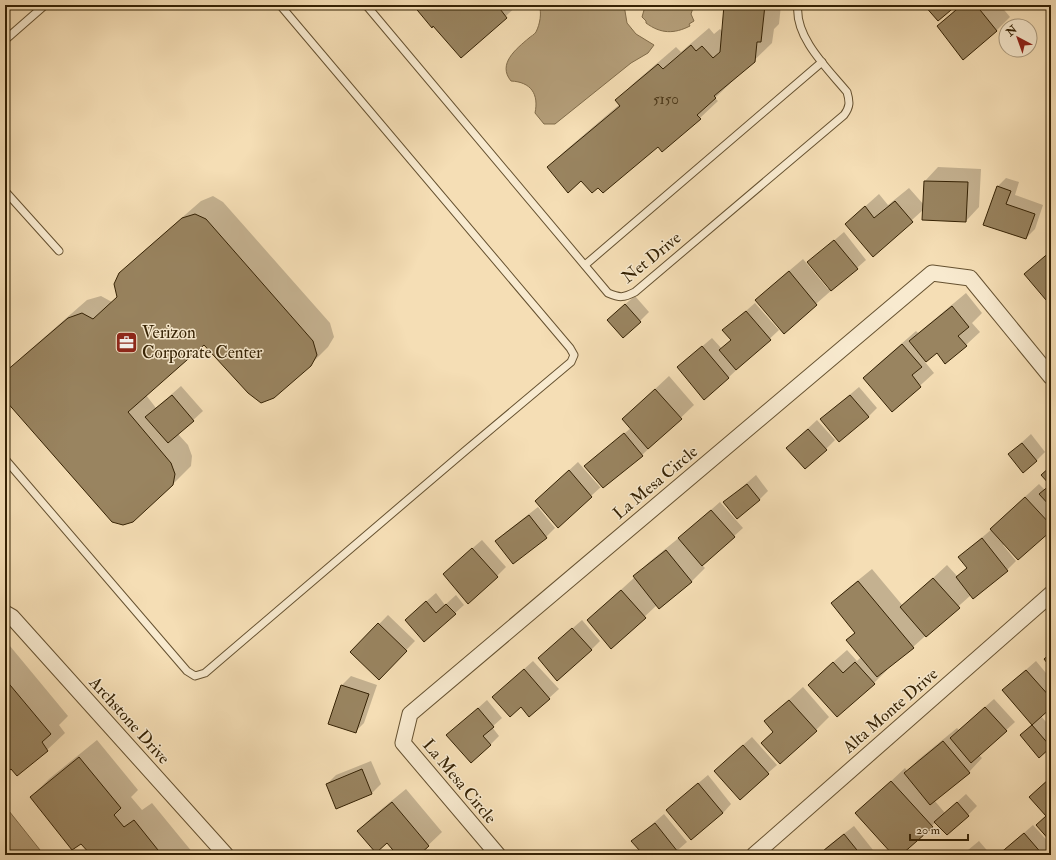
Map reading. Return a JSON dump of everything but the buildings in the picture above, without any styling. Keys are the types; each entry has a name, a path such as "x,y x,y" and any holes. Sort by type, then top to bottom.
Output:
{"street":[{"name":"La Mesa Circle","path":"498,855 403,743 410,714 932,273 970,278 1051,377"},
{"name":"Alta Monte Drive","path":"754,855 1051,594"},
{"name":"Archstone Drive","path":"5,613 12,617 226,855"}],"lane":[{"path":"5,40 45,5"},
{"path":"5,459 186,671 195,676 205,673 571,362 574,355 570,348 280,5"},
{"name":"Net Drive","path":"366,5 608,293 618,297 625,297 635,292 838,120 848,109 850,101 847,92 810,47 802,29 798,5"},
{"path":"585,264 822,62"},
{"path":"5,191 58,251"}],"shaded area":[{"path":"539,5 624,5 627,23 636,34 654,45 648,53 631,63 555,124 544,124 535,113 536,100 532,90 524,84 511,81 507,75 506,69 507,63 514,52 536,32 539,26 540,18"},
{"path":"643,5 690,5 693,8 691,14 694,21 689,24 690,26 684,29 668,32 662,31 646,23 642,17 644,10"},
{"path":"5,806 44,855 5,855"}],"place":[{"name":"Verizon Corporate Center","path":"127,342"}]}
